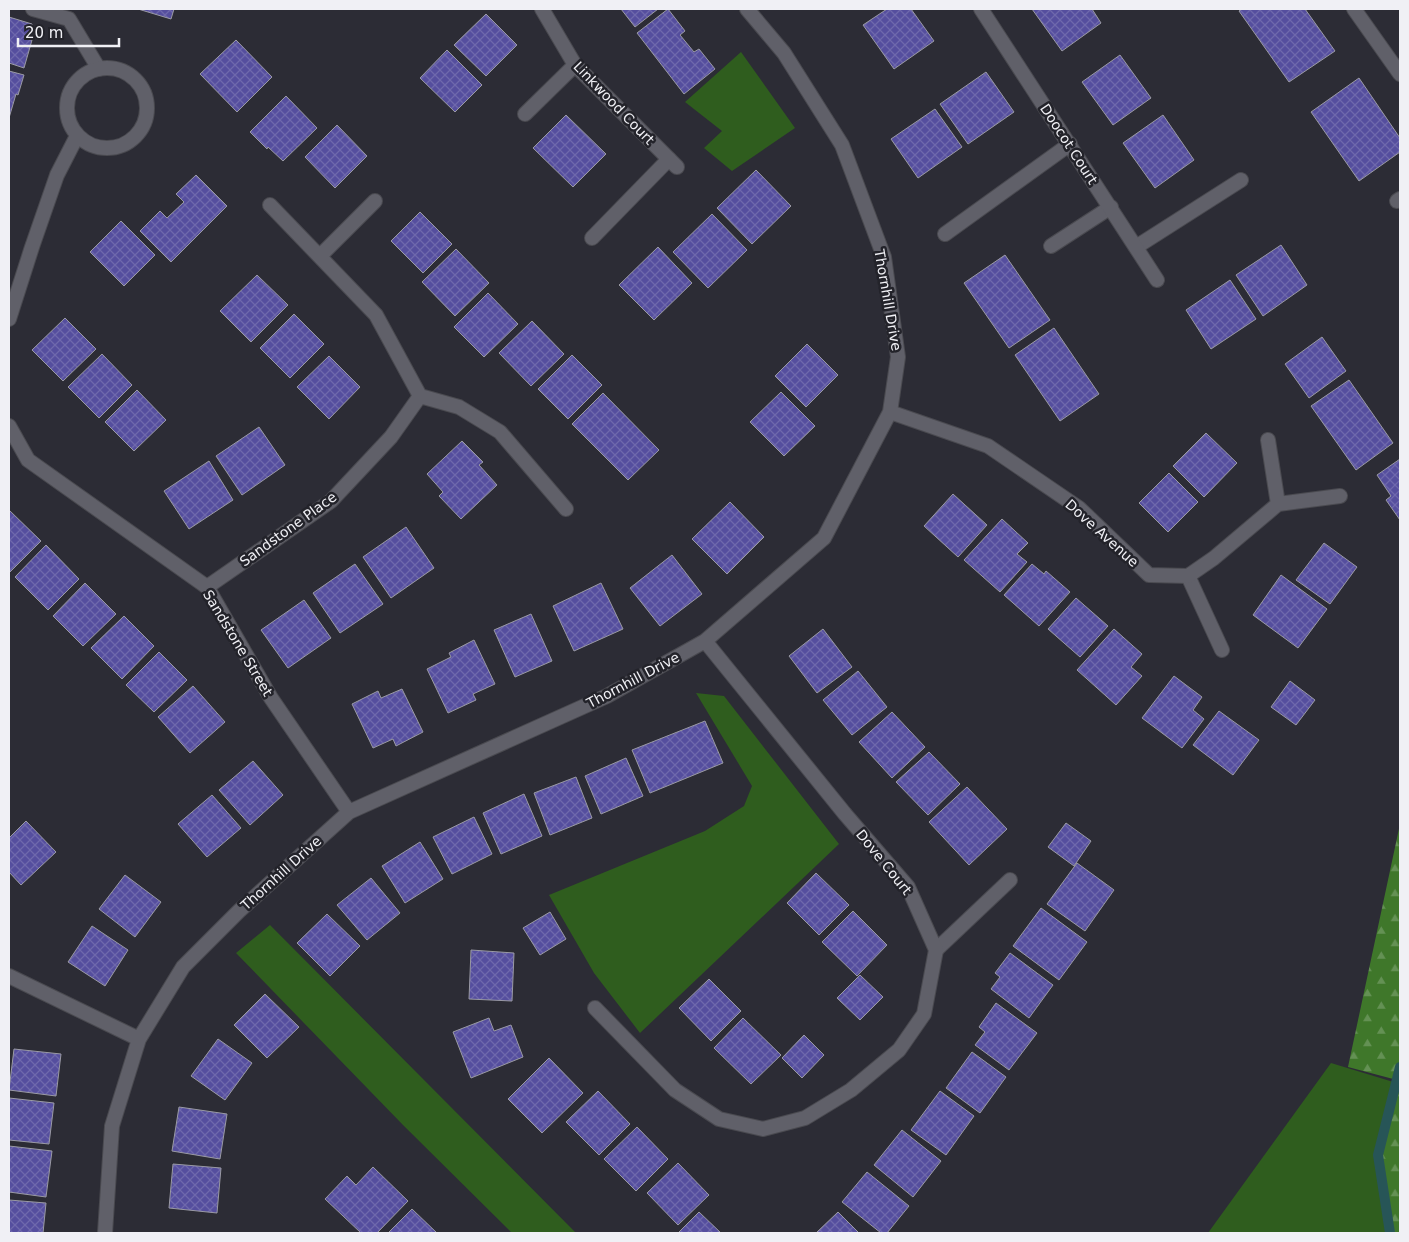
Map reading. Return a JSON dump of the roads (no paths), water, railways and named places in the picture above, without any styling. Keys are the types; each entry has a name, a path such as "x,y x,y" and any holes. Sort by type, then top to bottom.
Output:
{"street":[{"path":"33,9 69,19 99,68"},
{"name":"Linkwood Court","path":"542,9 575,65 673,163 592,238"},
{"name":"Thornhill Drive","path":"105,1233 112,1126 139,1039 183,967 239,910 349,812 607,696 705,641 824,538 890,412 898,357 884,257 842,145 784,53 747,9"},
{"name":"Doocot Court","path":"981,9 1157,280"},
{"path":"1354,9 1400,74"},
{"path":"525,114 575,65"},
{"path":"99,68 113,68 126,72 144,90 148,102 148,114 137,136 126,144 114,148 100,148 88,144 77,136 68,117 68,96 75,84 85,74 99,68"},
{"path":"9,319 57,175 77,136"},
{"path":"945,234 1070,144"},
{"path":"1136,247 1242,180"},
{"path":"320,256 375,201"},
{"path":"270,205 376,315 420,396 459,407 500,432 566,509"},
{"path":"1051,246 1111,207"},
{"name":"Sandstone Place","path":"207,587 331,501 391,437 420,396"},
{"name":"Dove Avenue","path":"890,412 988,446 1078,508 1149,576 1188,576"},
{"name":"Sandstone Street","path":"9,426 28,460 207,587 271,698 349,812"},
{"path":"1268,440 1278,504"},
{"path":"1222,650 1188,576 1214,558 1278,504 1340,496"},
{"name":"Dove Court","path":"705,641 845,814 908,887 936,950"},
{"path":"595,1008 675,1090 719,1119 763,1129 805,1118 852,1090 899,1050 924,1014 936,950 1010,880"},
{"path":"9,976 139,1039"}],"waterway":[{"path":"1390,1233 1378,1155 1400,1067"}]}
